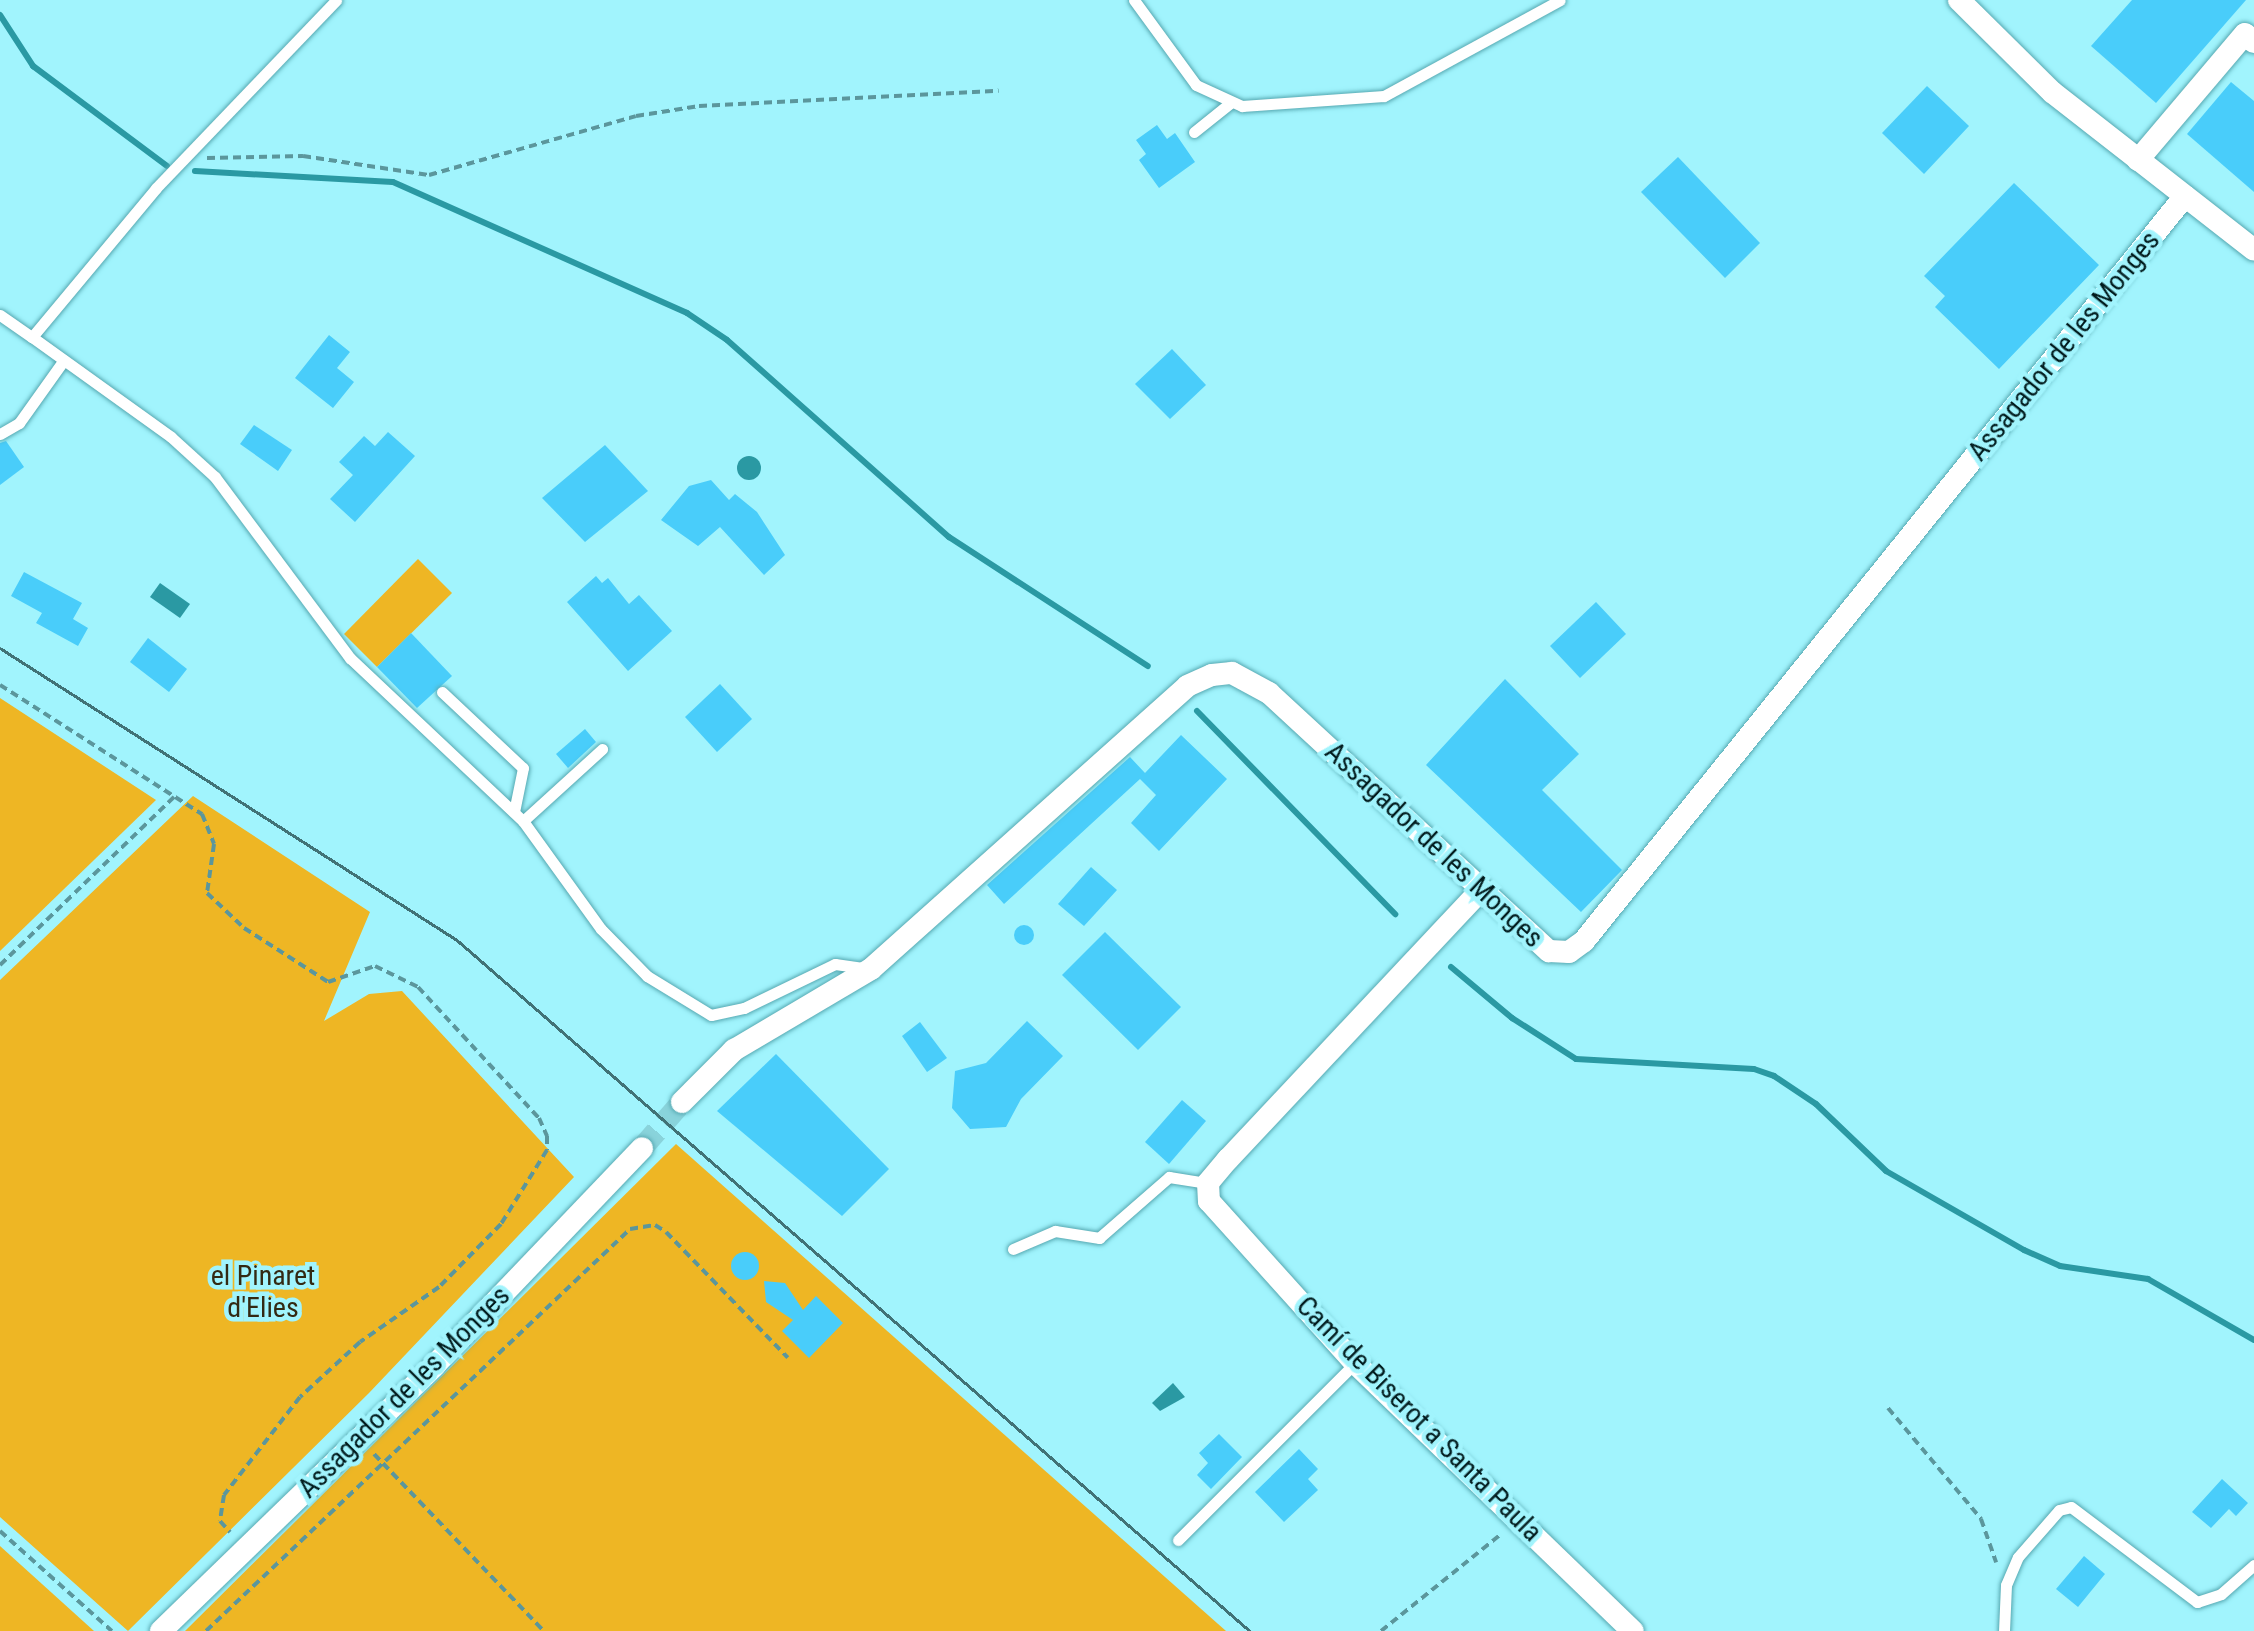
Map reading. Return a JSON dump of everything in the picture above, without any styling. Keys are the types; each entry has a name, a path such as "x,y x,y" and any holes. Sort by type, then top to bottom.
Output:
{"street":[{"path":"1959,0 2052,92 2254,250"},
{"path":"2138,160 2245,34 2254,42"},
{"name":"Assagador de les Monges","path":"682,1102 734,1050 871,969 1187,686 1212,675 1232,673 1269,694 1549,951 1568,952 1584,941 2185,196"},
{"path":"1208,1184 1480,891"},
{"name":"Assagador de les Monges","path":"160,1631 360,1439 642,1148"},
{"name":"Camí de Biserot a Santa Paula","path":"1208,1184 1209,1202 1355,1363 1633,1631"}],"lane":[{"path":"32,337 187,158 336,0"},
{"path":"1134,0 1196,86 1230,104 1334,104 1384,96 1560,0"},
{"path":"1194,132 1230,104"},
{"path":"0,315 215,477 350,658 519,817 601,929 647,976 711,1015 744,1008 834,964 871,969"},
{"path":"0,434 18,423 64,360"},
{"path":"442,692 523,768 519,817"},
{"path":"519,817 602,750"},
{"path":"1013,1249 1056,1231 1099,1238 1169,1177 1208,1184"},
{"path":"1178,1540 1355,1363"},
{"path":"2004,1631 2006,1585 2018,1557 2059,1510 2071,1507 2198,1602 2221,1594 2254,1565"}],"path":[{"path":"187,158 303,156 428,175 636,116 699,106 999,91"},
{"path":"0,685 202,814 212,831 204,880 217,907 328,982 375,966 398,972 480,1052 539,1118 547,1136 547,1150 500,1224 440,1287 326,1371 224,1494 220,1522 245,1549"},
{"path":"0,965 174,797"},
{"path":"206,1631 610,1243 644,1225 666,1232 788,1358"},
{"path":"1888,1408 1981,1519 2006,1585"},
{"path":"360,1439 544,1631"},
{"path":"1381,1631 1520,1519"},
{"path":"0,1531 112,1631"}],"green space":[{"path":"418,559 452,593 377,667 344,634"},
{"path":"0,698 156,800 0,951"},
{"name":"el Pinaret d'Elies","path":"193,796 370,912 324,1021 369,994 402,991 574,1177 369,1393 128,1631 0,1517 0,980"},
{"path":"676,1144 1226,1631 185,1631"},
{"path":"0,1546 94,1631 0,1631"}],"water":[{"path":"749,456 761,468 749,480 737,468"},
{"path":"160,583 190,604 180,618 150,597"},
{"path":"1173,1383 1185,1397 1160,1411 1152,1403"}],"building":[{"path":"2132,0 2246,0 2156,103 2091,46"},
{"path":"2231,82 2254,101 2254,192 2187,134"},
{"path":"1927,86 1969,126 1924,174 1882,133"},
{"path":"1157,125 1167,139 1175,133 1195,162 1159,188 1139,160 1146,154 1136,140"},
{"path":"1678,157 1760,243 1725,278 1641,192"},
{"path":"2014,183 2099,265 1999,369 1935,307 1945,296 1924,276"},
{"path":"329,335 350,352 337,368 354,382 333,408 295,378"},
{"path":"1172,349 1206,385 1170,419 1135,384"},
{"path":"254,425 292,450 278,471 240,444"},
{"path":"388,432 415,456 355,522 330,499 353,475 339,462 364,436 375,446"},
{"path":"6,441 24,467 0,485 0,443"},
{"path":"605,445 648,491 585,542 542,498"},
{"path":"711,480 729,500 735,494 757,512 785,555 764,575 720,527 698,546 661,520 689,486"},
{"path":"24,572 82,603 73,619 88,628 78,646 36,623 42,613 11,596"},
{"path":"596,576 602,583 608,578 629,604 639,595 672,631 628,671 567,602"},
{"path":"1596,602 1626,634 1580,678 1550,646"},
{"path":"411,633 452,676 417,708 377,667"},
{"path":"148,638 187,669 169,692 130,662"},
{"path":"1505,679 1579,754 1542,790 1622,870 1581,912 1426,765"},
{"path":"720,684 752,719 717,752 685,717"},
{"path":"585,729 596,742 568,768 556,754"},
{"path":"1181,735 1227,779 1159,851 1131,823 1156,795 1140,779 1004,904 987,885 1130,757 1145,773"},
{"path":"1091,867 1117,890 1084,926 1058,904"},
{"path":"1020,925 1028,925 1034,935 1028,945 1020,945 1014,939 1014,931"},
{"path":"1105,932 1181,1007 1138,1050 1062,975"},
{"path":"1027,1021 1063,1056 1021,1099 1006,1127 970,1129 952,1108 955,1071 986,1063"},
{"path":"920,1022 947,1058 927,1072 902,1036"},
{"path":"776,1054 889,1169 842,1216 717,1111"},
{"path":"1182,1100 1206,1121 1169,1164 1145,1142"},
{"path":"745,1252 755,1256 759,1266 755,1276 745,1280 735,1276 731,1266 735,1256"},
{"path":"764,1281 785,1283 803,1310 816,1296 843,1323 809,1358 782,1331 793,1320 766,1302"},
{"path":"1219,1434 1242,1457 1211,1489 1197,1475 1208,1463 1199,1453"},
{"path":"1299,1449 1318,1469 1308,1479 1318,1490 1284,1522 1255,1492"},
{"path":"2222,1479 2248,1503 2236,1516 2229,1509 2211,1528 2192,1512"},
{"path":"2084,1556 2105,1574 2078,1607 2056,1589"}],"waterway":[{"path":"0,15 33,66 167,166"},
{"path":"195,171 393,182 687,313 727,340 949,537 1148,666"},
{"path":"1197,711 1395,914"},
{"path":"1451,967 1512,1018 1576,1059 1754,1069 1774,1076 1816,1104 1886,1171 2024,1250 2060,1266 2148,1279 2254,1340"}],"tunnel":[{"path":"642,1148 682,1102"}],"tram line":[{"path":"0,648 457,940 1250,1631"}]}
